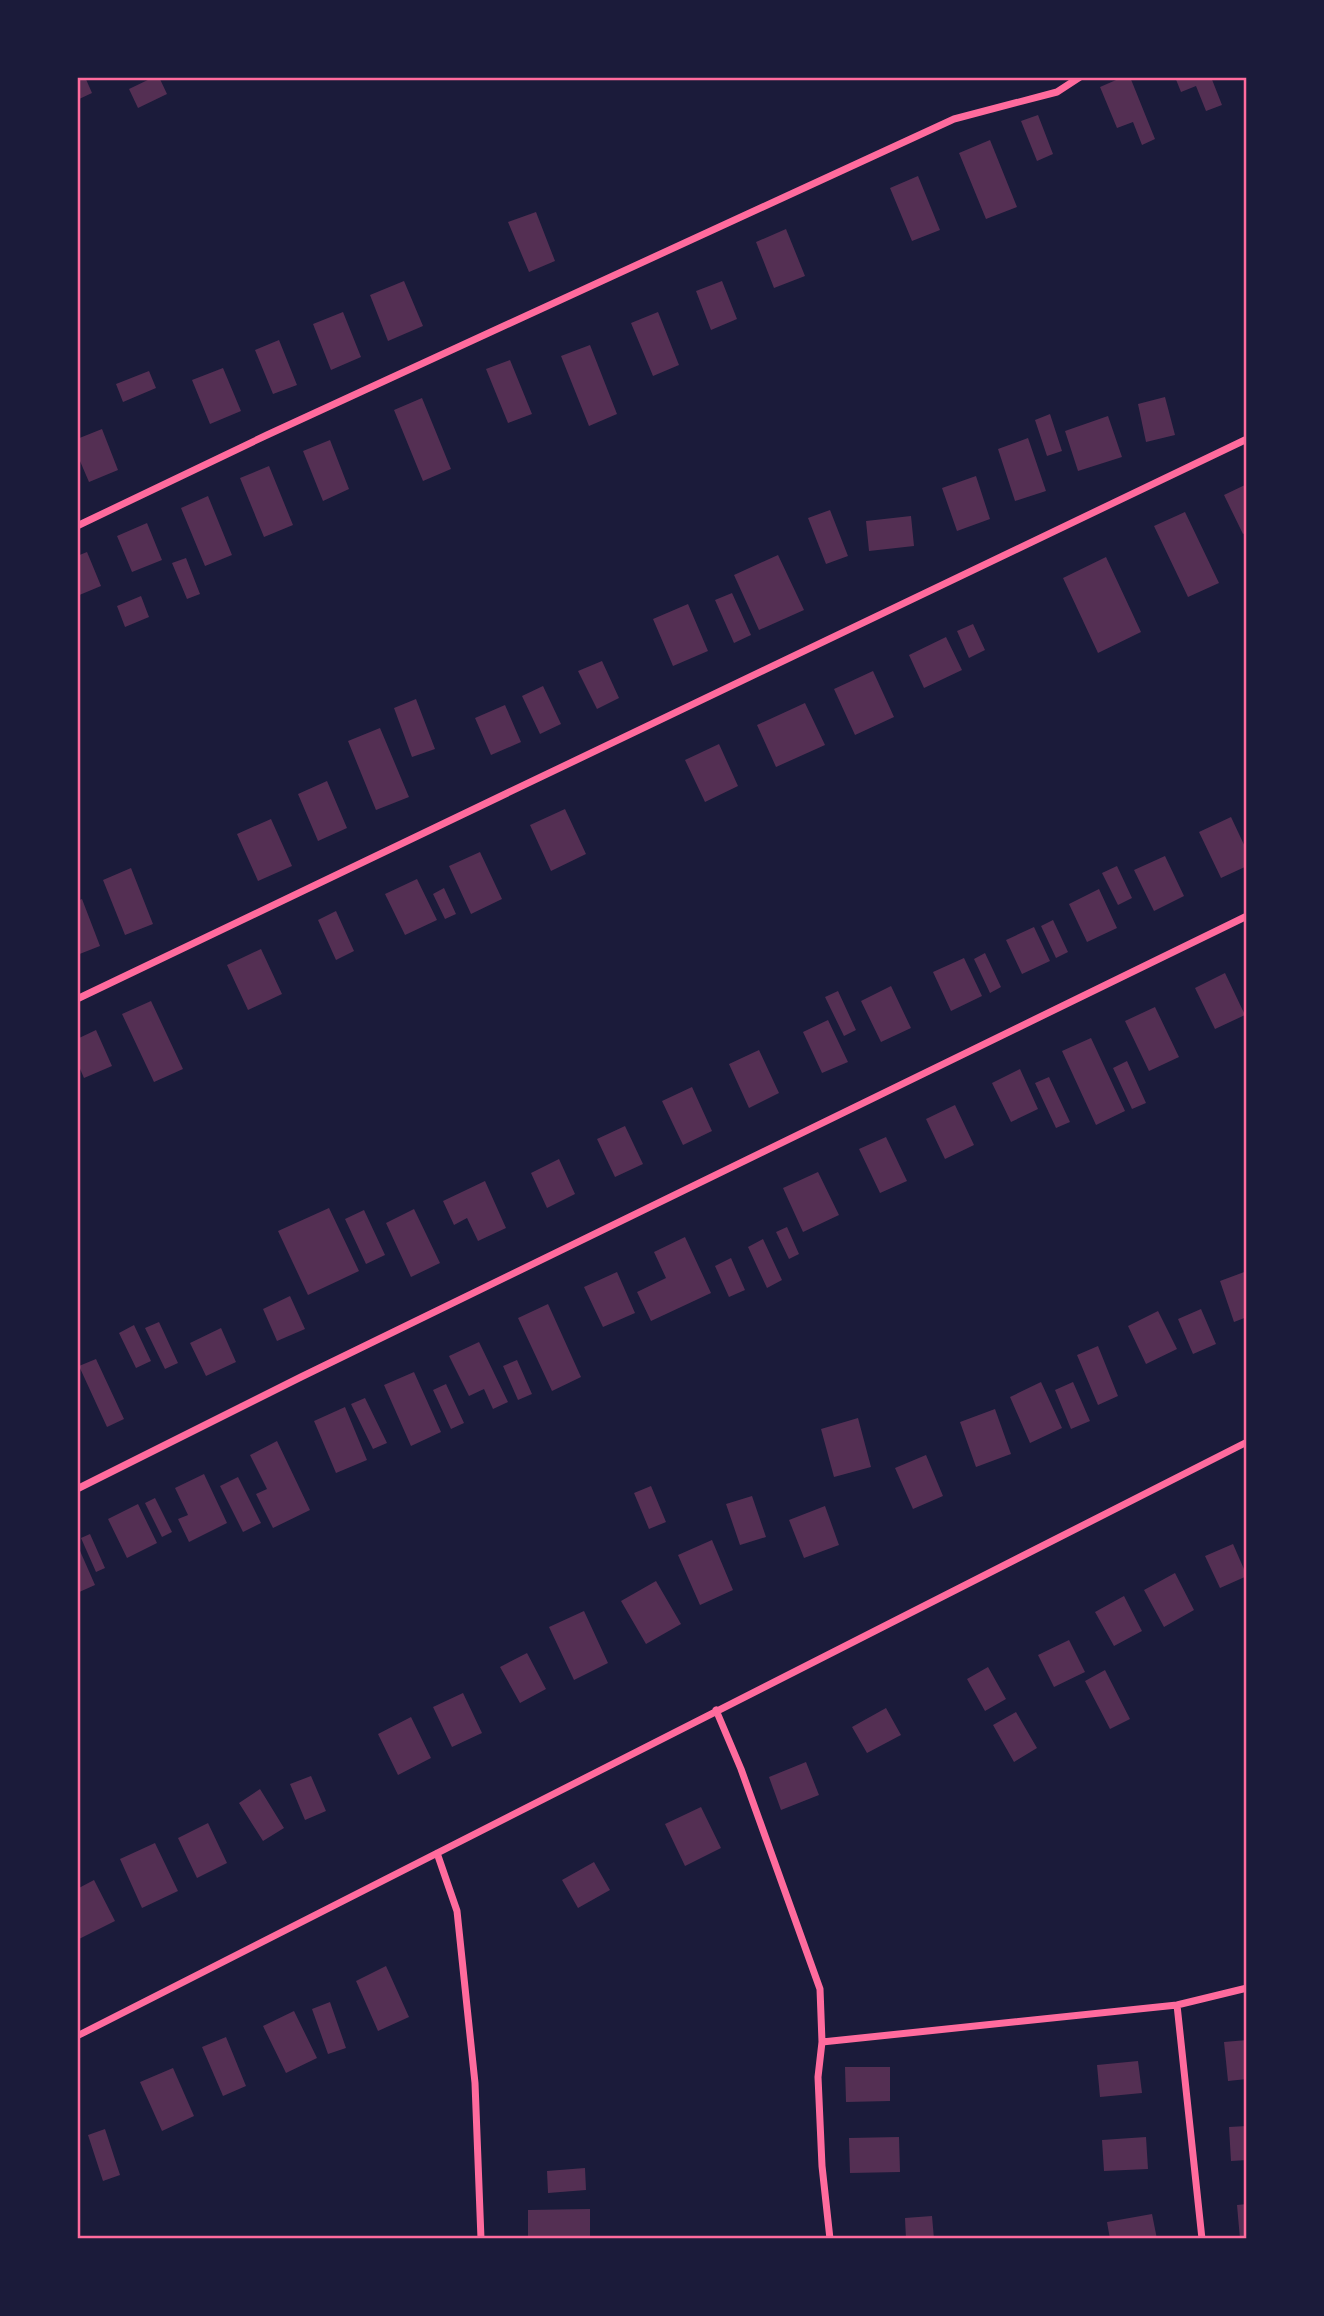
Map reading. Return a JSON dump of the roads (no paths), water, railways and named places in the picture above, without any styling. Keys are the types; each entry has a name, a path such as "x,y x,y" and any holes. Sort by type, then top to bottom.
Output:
{"street":[{"path":"77,526 267,435 954,119 1057,92 1080,77"},
{"path":"77,999 1247,439"},
{"path":"77,1489 1247,916"},
{"path":"77,2036 1247,1442"},
{"path":"716,1710 741,1769 820,1989 822,2042 818,2077 822,2166 830,2239"},
{"path":"437,1853 457,1911 475,2083 481,2239"},
{"path":"822,2042 1177,2005 1247,1988"},
{"path":"1177,2005 1202,2239"}]}
